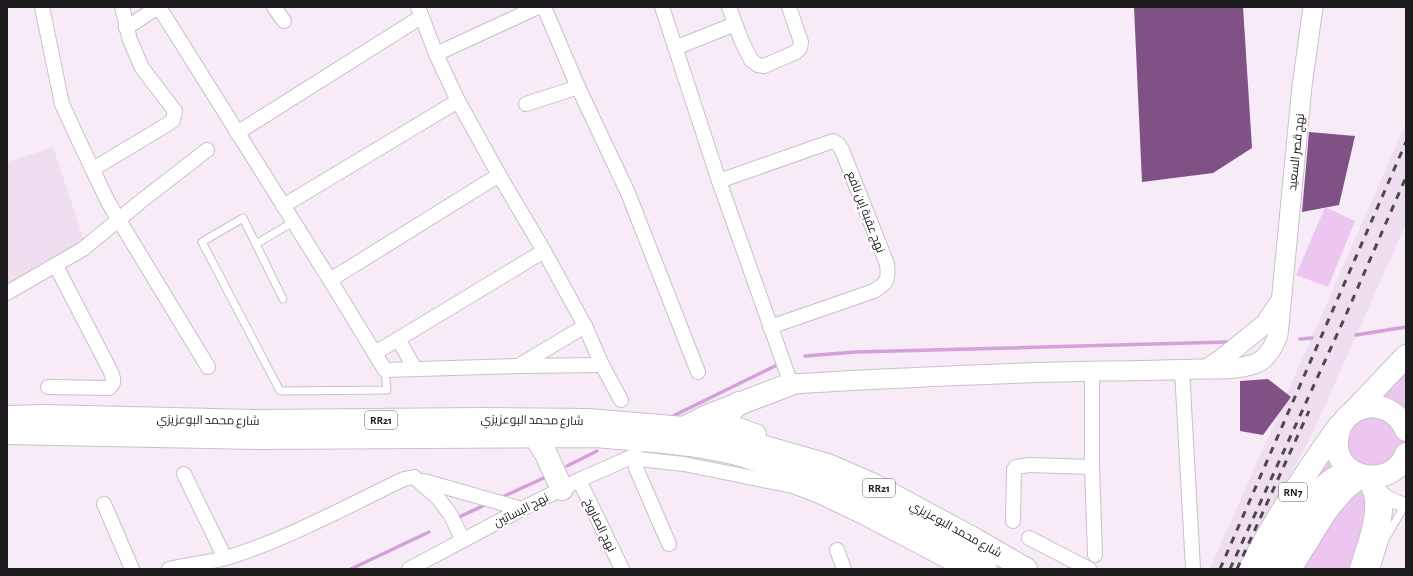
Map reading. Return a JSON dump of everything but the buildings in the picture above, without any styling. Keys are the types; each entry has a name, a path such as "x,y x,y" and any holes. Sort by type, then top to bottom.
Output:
{"main road":[{"name":"RN7","path":"1250,569 1282,510 1311,465 1348,416 1406,356"},
{"path":"684,428 707,416 791,384"},
{"path":"739,403 728,414 728,419 732,427 781,444 828,465"},
{"name":"RR21","path":"7,405 153,408 203,411 230,414 260,429"},
{"path":"1348,416 1366,407 1378,406 1392,412 1398,417 1406,430"},
{"name":"RN7","path":"1348,416 1337,436 1337,449 1340,458 1348,468 1364,476"},
{"name":"شارع محمد البوعزيزي","path":"7,417 46,425 534,436 596,436 698,446 738,454 822,482 898,520 986,569"},
{"name":"شارع محمد البوعزيزي","path":"260,429 481,419 588,420 684,428 719,434 828,465 886,491 1026,569"},
{"name":"شارع محمد البوعزيزي","path":"7,433 46,425"},
{"name":"RR21","path":"7,446 154,446 210,444 260,429"},
{"path":"534,436 570,485"},
{"path":"633,457 671,451 738,454"},
{"name":"RN7","path":"1270,569 1300,518 1316,495 1334,479 1341,475 1364,476 1390,473 1406,460"},
{"path":"1291,569 1318,524 1336,499 1347,487 1364,476 1375,495 1376,510 1375,520 1361,569"}],"street":[{"path":"42,7 62,104 108,202 208,367"},
{"path":"93,169 168,124 175,116 175,111 142,68 126,28 122,7"},
{"path":"126,28 158,7 385,370 602,365"},
{"path":"274,7 284,21"},
{"path":"436,54 538,7"},
{"path":"544,7 578,87 628,193 698,372"},
{"path":"662,7 719,181 791,384"},
{"path":"729,7 742,42 752,60 758,65 764,66 796,52 800,48 801,42 789,7"},
{"name":"نهج قصر السعيد","path":"791,384 891,378 1092,371 1232,369 1257,364 1264,358 1274,345 1278,335 1302,86 1313,7"},
{"path":"237,133 420,12 436,54 458,101 585,326 602,365 620,400"},
{"path":"675,48 735,24"},
{"path":"526,104 578,87"},
{"path":"283,206 458,101"},
{"name":"نهج عقبة إبن نافع","path":"719,181 823,143 833,141 838,144 842,150 887,264 888,276 884,285 874,292 770,327"},
{"path":"7,293 83,249 207,150"},
{"path":"330,280 499,175"},
{"path":"375,353 544,251"},
{"path":"48,387 109,388 113,384 114,380 56,266"},
{"path":"1207,369 1265,324 1282,298"},
{"path":"518,366 585,326"},
{"path":"398,339 415,369"},
{"path":"1182,370 1193,569"},
{"path":"1092,371 1092,467 1095,555"},
{"path":"669,544 636,468 633,457 684,464 793,486 819,496 864,518 962,569"},
{"name":"نهج البساتين","path":"409,569 570,485 633,457"},
{"path":"1013,521 1014,470 1016,467 1029,465 1092,467"},
{"path":"184,474 225,558"},
{"path":"1364,476 1390,500 1406,504"},
{"path":"169,569 225,558 304,528 404,479 414,477 441,487 522,509"},
{"path":"417,479 438,498 450,514 463,540"},
{"name":"نهج الصاروخ","path":"570,485 622,569"},
{"path":"104,504 132,569"},
{"path":"1029,538 1089,569"},
{"path":"837,550 844,569"}],"lane":[{"path":"283,299 243,218 202,242 280,391 387,390 385,370"},
{"path":"256,244 293,222"},
{"path":"1376,569 1385,539 1390,500"},
{"path":"1385,539 1406,504"}],"shaded area":[{"path":"1406,123 1406,224 1313,432 1262,528 1244,569 1210,569"},
{"path":"53,147 85,244 7,288 7,162"},
{"path":"1325,207 1355,221 1328,287 1296,275"},
{"path":"1406,366 1406,435 1402,449 1379,494 1364,569 1259,569 1326,456"}],"waterway":[{"path":"1356,335 1406,327"},
{"path":"1300,339 1312,338"},
{"path":"805,356 856,352 1227,342"},
{"path":"669,418 779,364"},
{"path":"567,466 597,451"},
{"path":"500,498 548,476"},
{"path":"457,518 487,504"},
{"path":"351,569 429,532"}],"railway":[{"path":"1220,569 1406,142"},
{"path":"1230,569 1345,317 1406,177"},
{"path":"1237,569 1309,411"}]}
